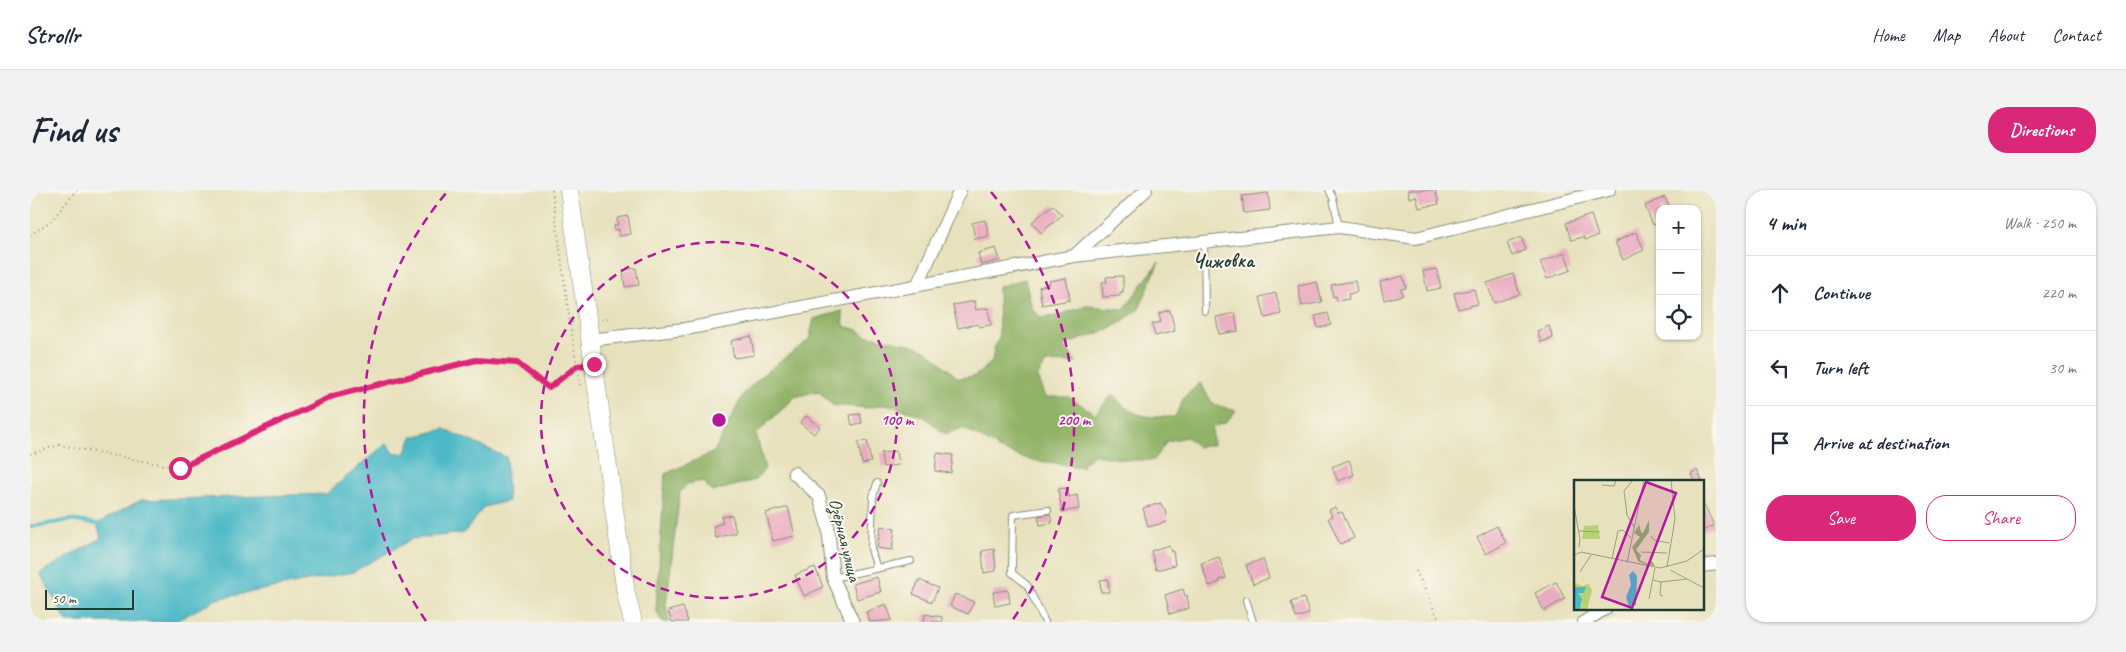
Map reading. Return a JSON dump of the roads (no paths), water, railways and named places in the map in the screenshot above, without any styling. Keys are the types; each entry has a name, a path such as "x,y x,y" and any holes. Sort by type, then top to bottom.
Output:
{"street":[{"path":"569,190 626,594 633,622"},
{"path":"917,286 960,190"},
{"path":"1074,256 1146,190"},
{"path":"589,340 684,329 1074,256 1204,240 1339,227 1416,238 1609,190"},
{"name":"Озёрная улица","path":"794,473 818,496 828,527 833,578 853,622"},
{"path":"1584,622 1603,610"}],"lane":[{"path":"1329,190 1333,198 1339,227"},
{"path":"1204,240 1204,310"},
{"path":"877,482 873,497 871,549 877,569"},
{"path":"1045,622 1028,585 1012,573 1013,515 1048,510"},
{"path":"833,578 911,561"},
{"path":"1246,600 1253,622"}],"water":[{"path":"444,429 506,457 508,501 484,507 464,533 412,539 353,572 217,599 174,622 67,622 40,573 101,538 97,524 141,500 326,494 387,443 393,452 405,454 412,437"}],"waterway":[{"path":"30,527 70,520 97,524"}],"district":[{"name":"Чижовка","path":"1223,260"}]}
